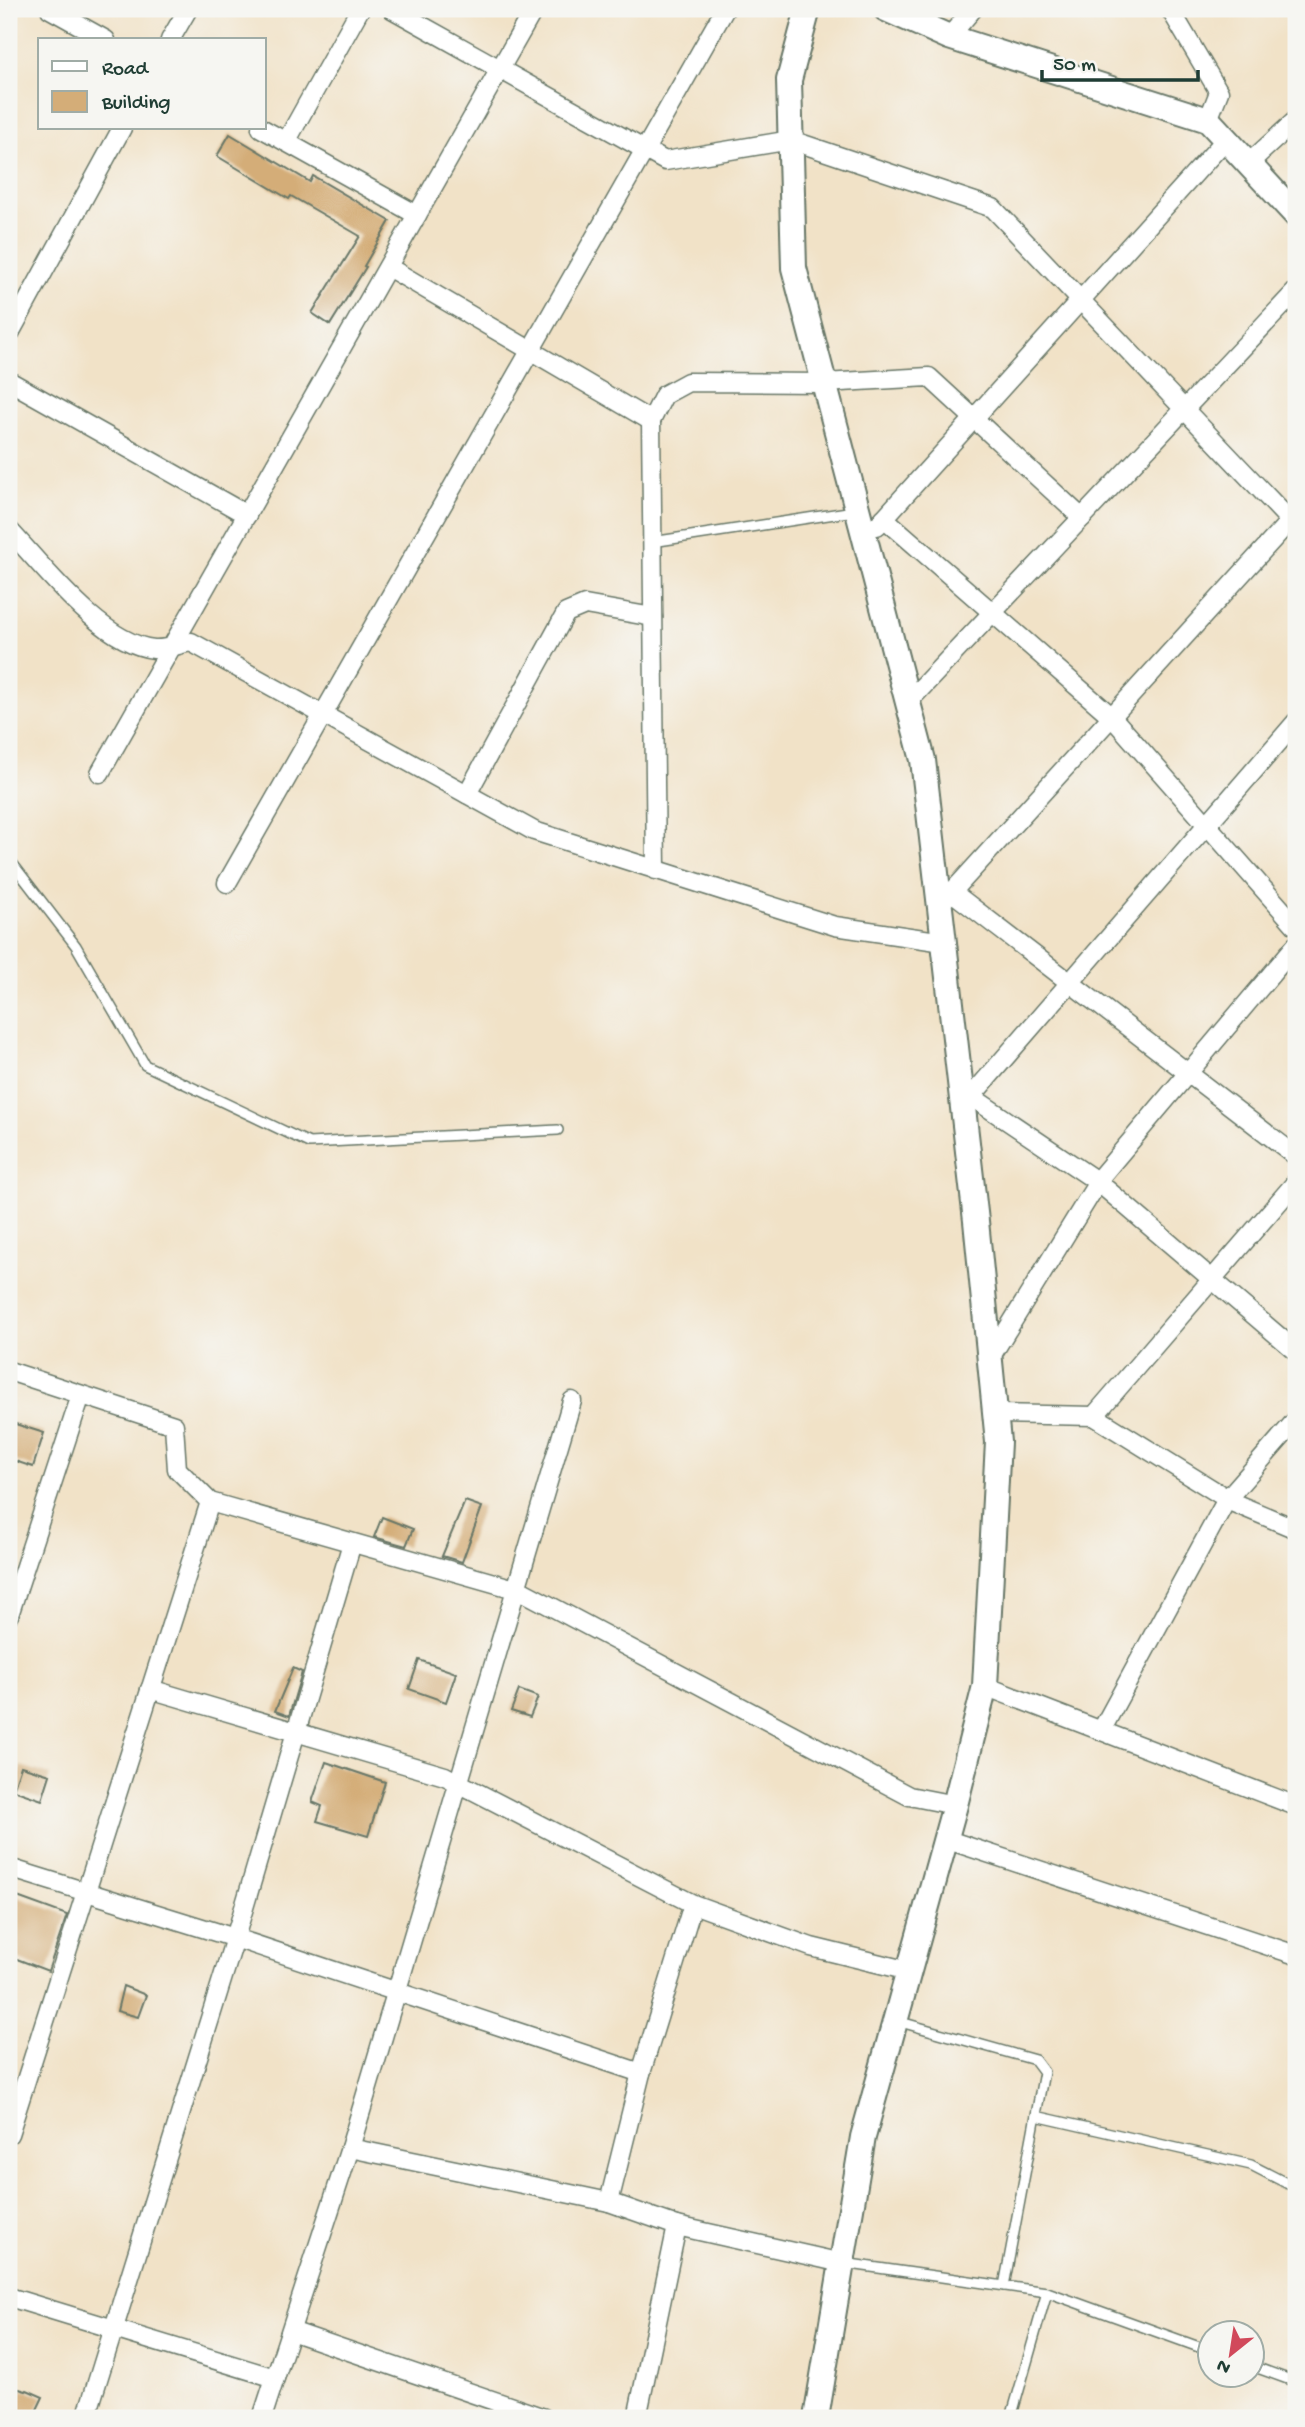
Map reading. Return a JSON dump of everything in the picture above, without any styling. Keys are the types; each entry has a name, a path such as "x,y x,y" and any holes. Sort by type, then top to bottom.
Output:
{"street":[{"path":"50,9 102,38"},
{"path":"171,38 188,9"},
{"path":"286,142 360,9"},
{"path":"392,9 665,161 791,140 993,208 1294,520 946,897"},
{"path":"100,774 534,9"},
{"path":"226,883 725,9"},
{"path":"808,9 789,80 794,268 923,760 946,897 944,942 968,1102 999,1442 985,1686 955,1805 863,2137 816,2418"},
{"path":"886,9 949,37 1208,120 1296,215"},
{"path":"949,37 972,9"},
{"path":"1170,9 1219,92 1208,120"},
{"path":"1249,163 1296,120"},
{"path":"9,335 121,130"},
{"path":"265,130 417,215"},
{"path":"865,538 1226,139"},
{"path":"388,267 651,421"},
{"path":"908,702 1296,292"},
{"path":"656,870 651,421 664,395 688,382 824,383 929,377 1082,518"},
{"path":"9,381 247,515"},
{"path":"884,518 1111,716 1296,926"},
{"path":"9,530 87,614 124,640 155,650 191,642 534,831 835,926 944,942"},
{"path":"467,794 566,613 585,605 653,617"},
{"path":"968,1102 1296,722"},
{"path":"946,897 1070,983 1296,1156"},
{"path":"990,1358 1098,1182 1296,945"},
{"path":"968,1102 1098,1182 1296,1351"},
{"path":"1094,1416 1296,1182"},
{"path":"9,1371 174,1425 177,1469 210,1502 516,1589 909,1796 955,1805"},
{"path":"9,1615 80,1395"},
{"path":"262,2418 350,2148 572,1401"},
{"path":"996,1414 1094,1416 1227,1499 1296,1529"},
{"path":"1101,1731 1227,1499 1296,1420"},
{"path":"9,2134 210,1502"},
{"path":"86,2418 235,1938 352,1543"},
{"path":"985,1686 1296,1807"},
{"path":"150,1689 445,1776 693,1904 811,1947 909,1971"},
{"path":"945,1839 1296,1955"},
{"path":"9,1868 235,1938 641,2073"},
{"path":"609,2202 641,2073 693,1904"},
{"path":"350,2148 609,2202 677,2226 842,2263"},
{"path":"638,2418 677,2226"},
{"path":"9,2297 275,2378"},
{"path":"291,2331 544,2418"}],"lane":[{"path":"652,542 858,510"},
{"path":"9,859 76,946 145,1065 309,1143 558,1130"},
{"path":"895,2020 1035,2060 1044,2072 1004,2286"},
{"path":"1036,2116 1251,2165 1296,2188"},
{"path":"842,2263 1047,2292 1196,2346"},
{"path":"1010,2418 1047,2292"},
{"path":"1266,2371 1296,2382"}],"building":[{"path":"230,134 310,182 313,176 390,221 364,266 366,267 330,325 312,313 360,236 291,196 289,199 217,156"},
{"path":"9,1422 44,1433 33,1467 9,1459"},
{"path":"465,1501 482,1507 462,1562 442,1556"},
{"path":"382,1517 413,1529 406,1546 374,1537"},
{"path":"419,1660 456,1673 446,1702 409,1689"},
{"path":"293,1668 302,1672 289,1716 275,1711"},
{"path":"519,1690 538,1697 530,1717 511,1711"},
{"path":"326,1762 385,1782 368,1836 317,1821 322,1806 312,1802"},
{"path":"21,1766 50,1775 42,1800 13,1790"},
{"path":"9,1894 67,1915 48,1971 9,1956"},
{"path":"123,1986 146,1995 138,2017 117,2011"},
{"path":"9,2386 43,2397 33,2418 9,2418"}]}
